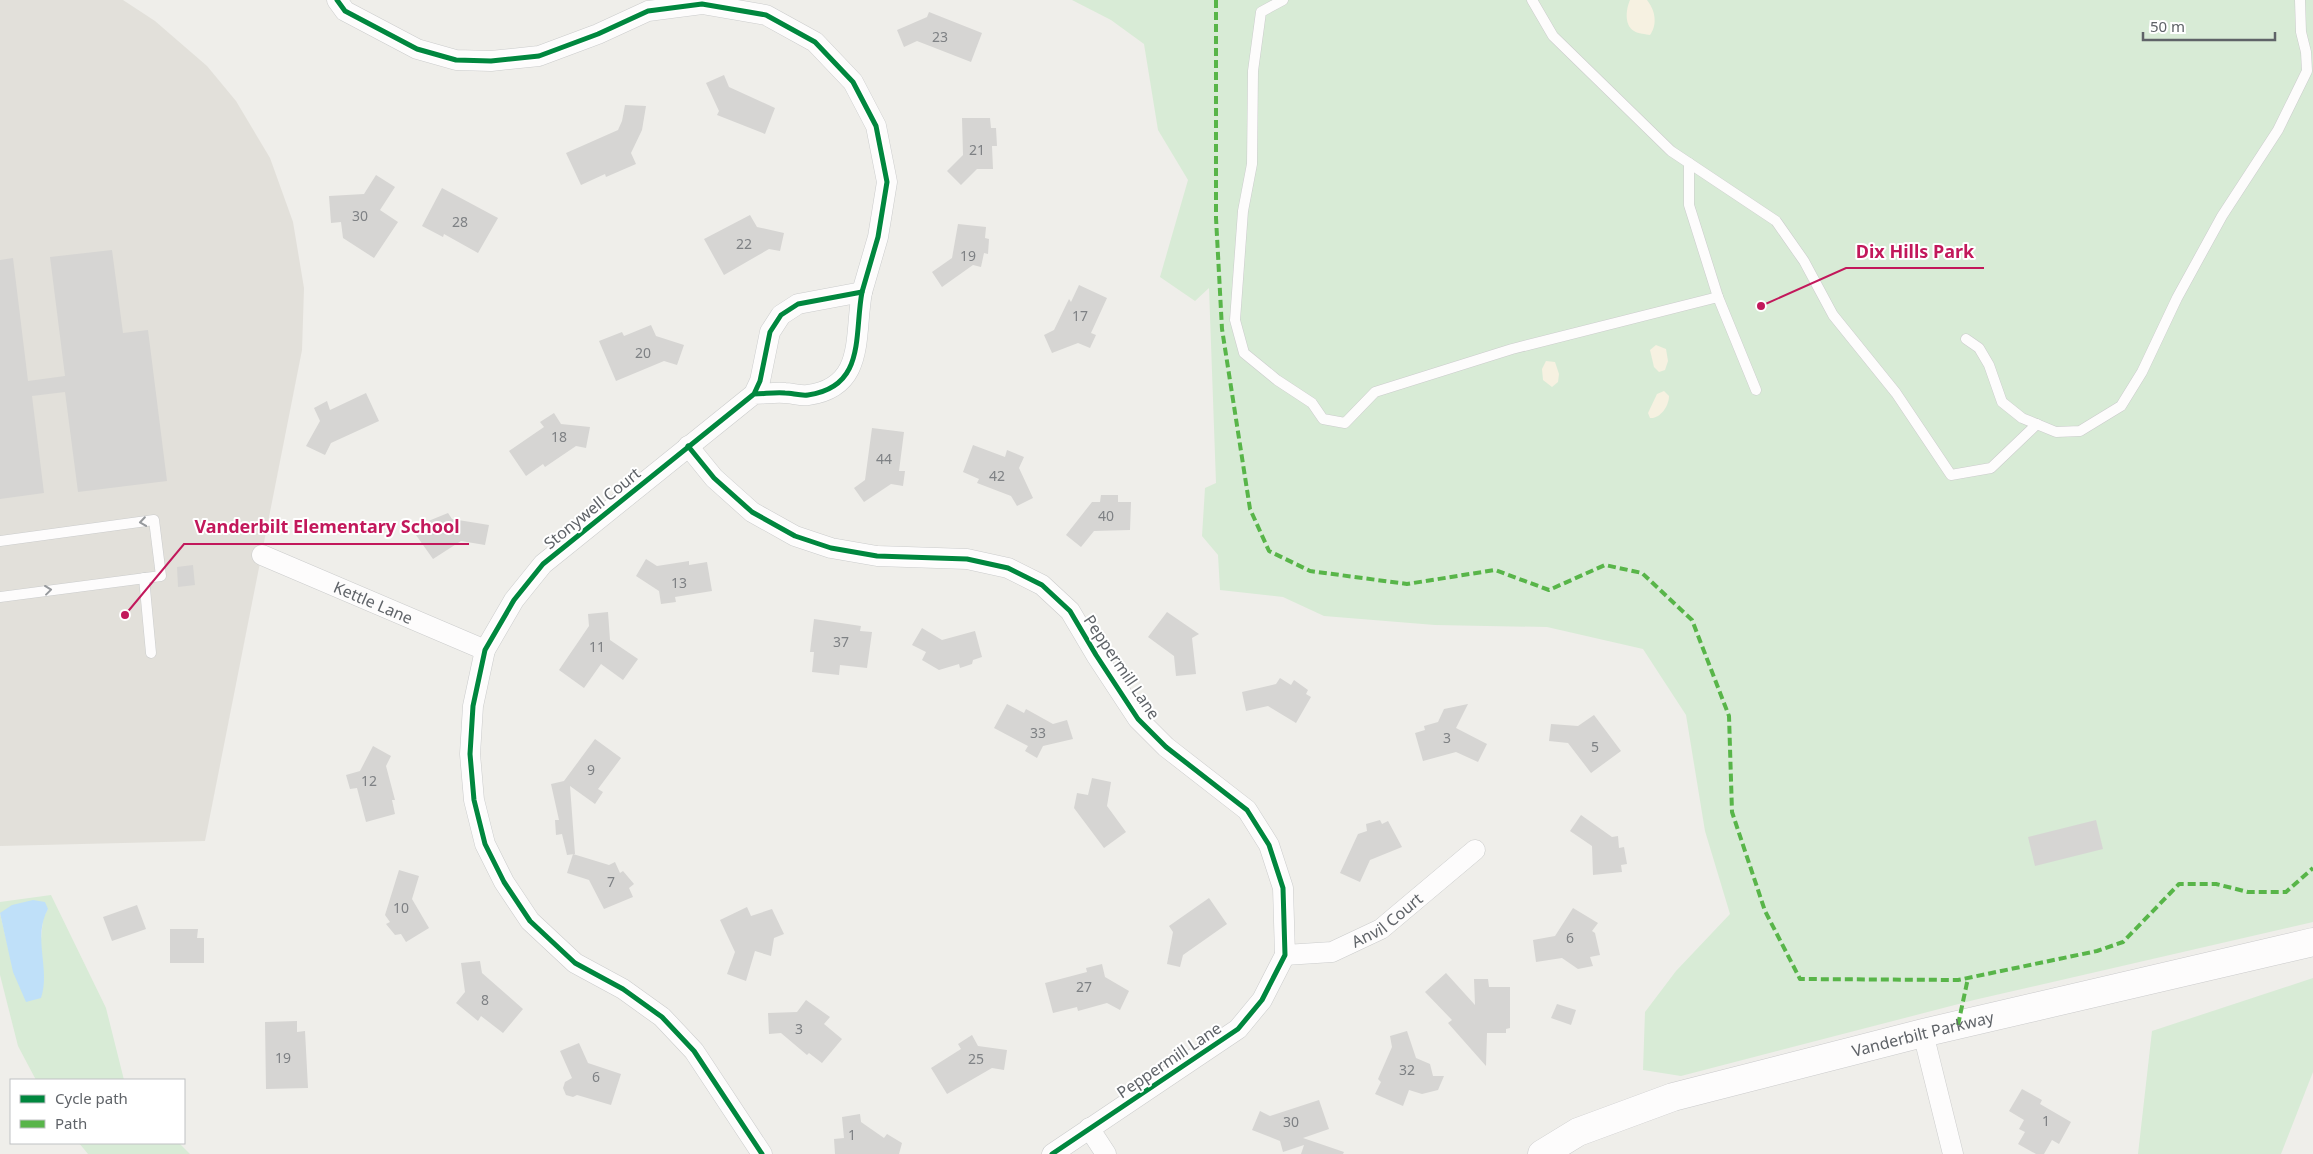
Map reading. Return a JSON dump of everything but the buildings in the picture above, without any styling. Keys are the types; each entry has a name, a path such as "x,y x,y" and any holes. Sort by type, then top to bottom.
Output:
{"main road":[{"name":"Vanderbilt Parkway","path":"1542,1154 1578,1132 1673,1096 1923,1033 2313,942"}],"street":[{"path":"338,0 345,11 416,49 456,60 491,61 539,56 598,34 648,11 702,4 766,15 815,42 853,82 876,126 887,182 878,237 862,292 854,362 842,380 826,391 805,395 784,393 754,394 760,381 770,332 781,315 798,304 862,292"},
{"name":"Stonywell Court","path":"754,394 543,564 514,600 485,650 473,706 470,764 474,800 485,844 504,882 530,921 575,963 623,990 662,1017 694,1051 762,1154"},
{"name":"Peppermill Lane","path":"688,446 714,478 752,512 795,536 831,548 877,556 967,559 1008,568 1042,585 1070,610 1096,655 1138,719 1166,747 1247,810 1269,845 1283,888 1285,954 1262,1000 1238,1029 1052,1154"},
{"name":"Kettle Lane","path":"262,556 485,650"},
{"name":"Anvil Court","path":"1285,954 1332,952 1381,929 1475,850"},
{"path":"1923,1033 1953,1154"},
{"path":"1089,1128 1106,1154"}],"lane":[{"path":"1283,0 1261,12 1253,71 1252,164 1243,211 1234,320 1244,354 1312,403 1323,419 1344,423 1375,392 1424,376 1512,349 1718,297"},
{"path":"1532,0 1554,36 1671,151 1776,221 1804,260 1833,315 1896,393 1951,475 1991,468 2037,424"},
{"path":"1966,338 1979,348 1989,365 2002,402 2022,418 2056,432 2080,431 2121,406 2142,372 2177,298 2222,216 2278,130 2307,71 2306,52 2301,32 2300,0"},
{"path":"1689,163 1690,205 1718,297 1756,390"},
{"path":"0,541 154,520 161,576 0,596"},
{"path":"144,578 151,653"}],"shaded area":[{"path":"0,0 123,0 155,21 207,66 236,101 270,158 293,222 304,288 302,350 205,841 0,846"}],"green space":[{"path":"1072,0 2313,0 2313,922 1974,1000 1681,1076 1643,1070 1645,1012 1676,971 1730,914 1705,831 1686,715 1643,649 1547,627 1435,625 1324,616 1283,597 1220,590 1218,555 1202,536 1205,488 1216,483 1209,288 1195,301 1160,277 1188,180 1158,130 1144,44 1111,20"},
{"path":"51,895 106,1008 124,1079 35,1079 18,1046 0,975 0,902","holes":["48,909 43,918 40,950 8,947 0,913"]},
{"path":"2313,978 2313,1072 2281,1154 2138,1154 2152,1031"},
{"path":"80,1144 180,1144 190,1154 88,1154"}],"sand":[{"path":"1630,0 1647,0 1650,4 1655,22 1650,35 1636,32 1629,25 1627,12"},
{"path":"1656,345 1666,349 1668,361 1665,370 1659,372 1654,367 1650,350"},
{"path":"1546,361 1555,362 1559,374 1558,382 1552,387 1543,380 1542,369"},
{"path":"1664,391 1669,396 1666,408 1654,418 1650,418 1648,413 1657,394"}],"water":[{"path":"33,900 45,902 48,909 44,920 41,942 44,987 41,998 26,1002 13,972 0,913 12,905"}],"marked path":[{"path":"1216,0 1216,218 1222,329 1250,509 1269,551 1310,571 1407,584 1495,570 1549,590 1605,565 1642,573 1692,620 1729,716 1732,812 1765,911 1800,979 1958,980 2097,951 2123,942 2179,884 2216,884 2248,892 2286,892 2313,868"},
{"path":"1958,1025 1968,978"}],"cycle path":[{"path":"337,0 345,11 417,49 456,60 491,61 539,56 598,34 648,11 702,4 766,15 815,42 853,82 876,126 887,182 878,237 862,292"},
{"path":"754,394 808,395 827,390 840,382 854,357 862,292 798,304 781,315 770,332 760,381 754,394 543,564 514,600 485,650 473,706 470,754 474,800 485,844 504,882 530,921 575,963 623,989 662,1017 694,1051 762,1154"},
{"path":"688,446 714,478 752,512 795,536 831,548 877,556 967,559 1008,568 1042,585 1070,611 1138,719 1166,747 1247,810 1269,845 1283,888 1285,955 1262,1000 1238,1029 1052,1154"}],"place":[{"name":"Dix Hills Park","path":"1761,306"},
{"name":"Vanderbilt Elementary School","path":"125,615"}]}
